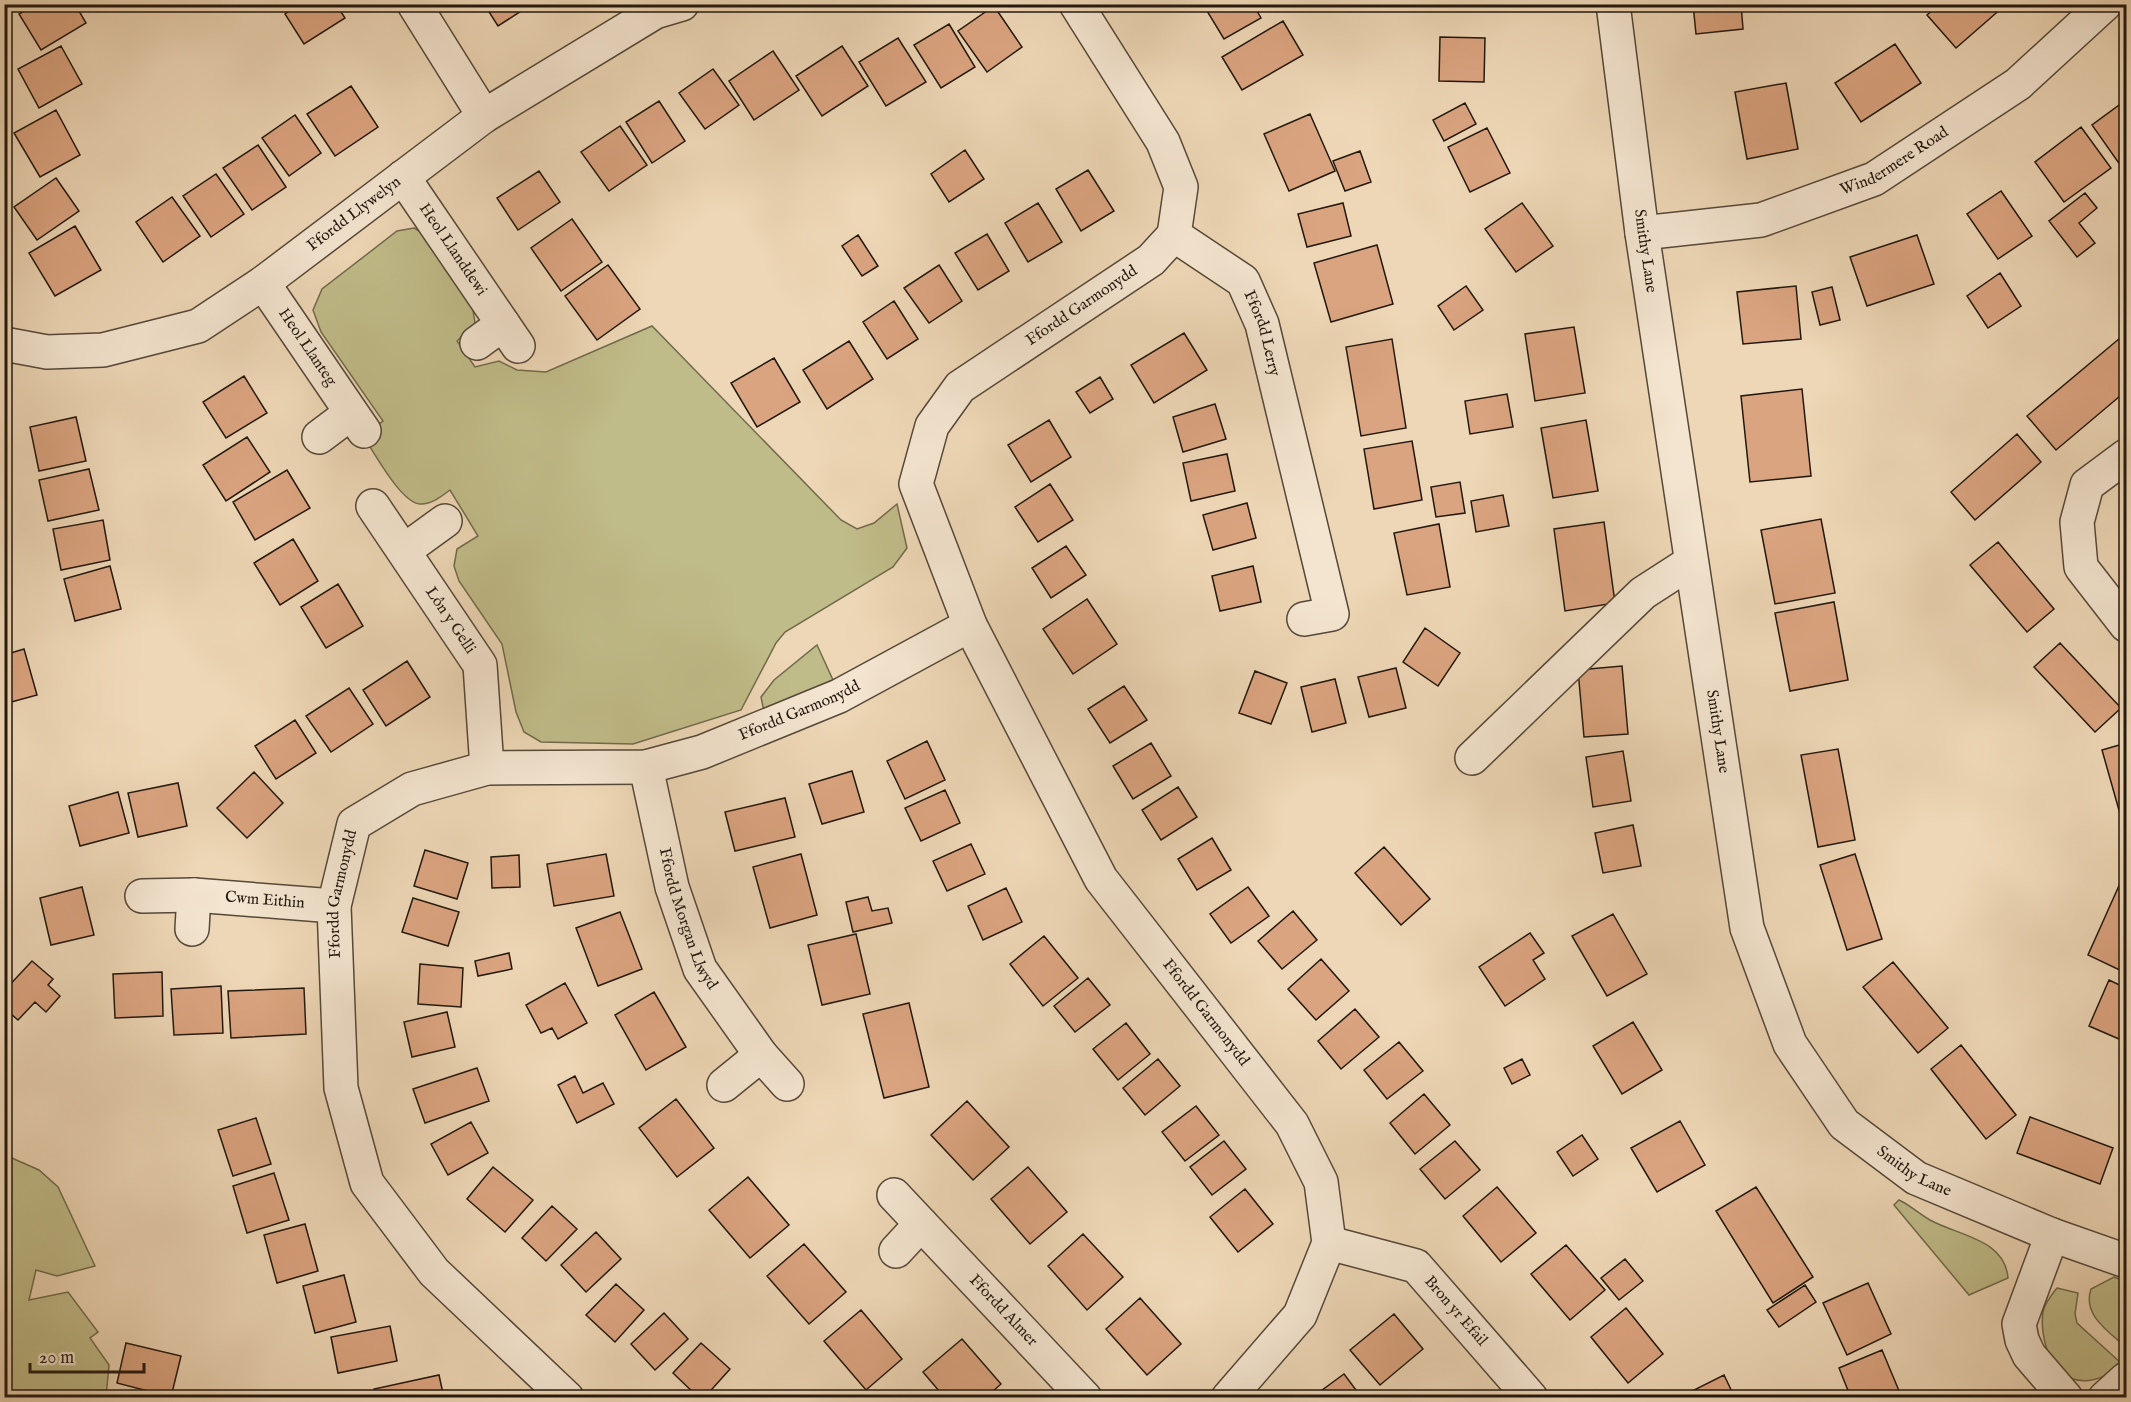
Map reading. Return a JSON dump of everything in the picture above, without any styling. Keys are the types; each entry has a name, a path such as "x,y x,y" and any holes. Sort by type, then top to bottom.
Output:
{"street":[{"path":"414,4 484,116"},
{"name":"Ffordd Llywelyn","path":"4,344 47,352 104,350 198,326 263,283 484,116 655,12 682,4"},
{"path":"1076,4 1163,142 1181,188 1174,235"},
{"name":"Smithy Lane","path":"1613,4 1642,233 1747,928 1790,1044 1844,1124 1916,1178 2052,1235 2127,1262"},
{"name":"Windermere Road","path":"1642,233 1761,220 1874,179 2018,84 2105,4"},
{"name":"Heol Llanddewi","path":"403,177 511,335 477,343"},
{"name":"Ffordd Lerry","path":"1174,235 1243,281 1262,324 1331,615"},
{"name":"Ffordd Garmonydd","path":"1174,235 1151,260 960,387 932,426 916,484 970,625 1101,879 1293,1124 1322,1182 1329,1244 1300,1315 1228,1398"},
{"name":"Heol Llanteg","path":"263,283 358,422 319,437"},
{"path":"2127,456 2087,485 2077,522 2081,567 2127,625"},
{"name":"Lôn y Gelli","path":"373,506 405,550 480,665 487,768"},
{"path":"405,550 445,521"},
{"path":"1472,758 1643,593 1691,562"},
{"name":"Ffordd Garmonydd","path":"567,1398 434,1272 367,1183 341,1088 334,906 354,824 412,789 487,768 646,767 702,752 839,696 970,625"},
{"name":"Ffordd Morgan Llwyd","path":"646,767 672,887 700,969 761,1055 787,1084"},
{"path":"192,929 194,895"},
{"name":"Cwm Eithin","path":"142,896 194,895 334,906"},
{"path":"724,1085 761,1055"},
{"name":"Ffordd Almer","path":"894,1195 1085,1398"},
{"path":"896,1251 921,1224"},
{"path":"2052,1235 2019,1324 2022,1340 2029,1355 2066,1398"},
{"name":"Bron yr Efail","path":"1329,1244 1416,1266 1531,1398"},
{"path":"2104,1398 2127,1379"}],"shaded area":[{"path":"414,228 425,234 471,298 475,323 457,341 475,367 499,361 517,370 546,372 652,326 841,520 857,529 874,523 897,504 907,548 893,567 785,632 776,643 741,710 633,744 541,742 524,732 516,712 502,644 459,581 454,566 457,549 478,536 450,490 432,502 420,504 405,495 388,476 363,436 383,421 321,332 313,310 322,289 397,231"},
{"path":"817,645 833,680 799,698 764,712 761,697 774,680"},
{"path":"5,1155 39,1170 58,1187 95,1266 57,1276 36,1270 29,1300 68,1292 98,1332 90,1338 109,1365 106,1397 5,1397"},
{"path":"1899,1200 1930,1220 1979,1240 1990,1247 2005,1265 2008,1278 1969,1295 1894,1205"},
{"path":"2114,1277 2126,1282 2126,1347 2105,1329 2090,1307 2091,1289"},
{"path":"2057,1288 2078,1293 2075,1314 2077,1323 2122,1364 2094,1380 2082,1381 2070,1378 2061,1371 2047,1348 2042,1325 2045,1307"}],"building":[{"path":"36,4 75,4 86,23 41,50 19,14"},
{"path":"299,4 336,4 345,18 304,44 285,14"},
{"path":"484,4 532,4 498,26"},
{"path":"1207,4 1253,4 1261,18 1224,39 1204,6"},
{"path":"1693,4 1741,4 1743,29 1696,34"},
{"path":"1939,4 2000,4 2003,7 1956,48 1927,15"},
{"path":"994,6 1022,47 987,72 958,31"},
{"path":"1283,21 1303,55 1242,90 1222,57"},
{"path":"949,24 975,67 941,88 914,45"},
{"path":"1440,37 1485,38 1484,82 1439,81"},
{"path":"898,38 926,82 886,106 859,62"},
{"path":"1895,44 1921,83 1861,122 1835,83"},
{"path":"61,46 82,84 39,108 18,69"},
{"path":"842,46 868,86 822,116 796,76"},
{"path":"773,51 799,90 754,120 729,81"},
{"path":"713,69 739,105 705,129 679,93"},
{"path":"1786,83 1798,149 1747,159 1735,92"},
{"path":"351,86 378,127 335,156 307,114"},
{"path":"2126,100 2126,167 2123,169 2092,125"},
{"path":"659,101 685,141 652,163 626,122"},
{"path":"1465,103 1476,124 1444,141 1433,120"},
{"path":"56,110 80,155 40,177 14,133"},
{"path":"1310,114 1335,171 1289,191 1264,134"},
{"path":"295,115 321,153 289,176 262,138"},
{"path":"620,126 647,165 609,191 581,152"},
{"path":"2081,127 2111,168 2064,202 2035,162"},
{"path":"1487,128 1510,173 1470,192 1448,147"},
{"path":"258,145 286,187 252,210 223,168"},
{"path":"965,150 984,179 949,202 931,174"},
{"path":"1360,151 1371,182 1345,191 1333,161"},
{"path":"1088,170 1114,211 1081,231 1056,189"},
{"path":"539,171 560,202 518,230 497,198"},
{"path":"216,174 244,214 211,237 183,196"},
{"path":"56,178 79,211 37,240 14,207"},
{"path":"2001,191 2032,236 1998,259 1967,214"},
{"path":"2085,193 2097,208 2079,223 2095,243 2077,257 2049,221"},
{"path":"172,197 200,236 163,262 136,222"},
{"path":"1038,203 1062,242 1028,262 1005,223"},
{"path":"1343,203 1351,236 1307,247 1298,214"},
{"path":"1522,203 1553,246 1516,272 1485,229"},
{"path":"572,219 602,262 561,291 531,248"},
{"path":"75,226 101,270 55,296 29,253"},
{"path":"987,234 1009,271 978,290 955,253"},
{"path":"858,235 878,266 862,276 842,246"},
{"path":"1917,235 1934,284 1867,306 1850,257"},
{"path":"1377,245 1393,304 1331,322 1314,263"},
{"path":"608,265 640,309 597,340 565,296"},
{"path":"939,265 962,301 929,323 904,288"},
{"path":"2000,273 2021,306 1988,328 1967,296"},
{"path":"1466,286 1483,310 1454,330 1438,306"},
{"path":"1796,286 1801,339 1743,344 1737,292"},
{"path":"1832,287 1840,320 1820,325 1812,292"},
{"path":"894,301 918,339 887,359 863,322"},
{"path":"1574,327 1585,393 1535,401 1525,334"},
{"path":"1184,333 1207,370 1154,403 1131,365"},
{"path":"2126,333 2126,391 2056,450 2027,416"},
{"path":"1392,339 1406,428 1361,436 1346,347"},
{"path":"849,341 873,379 827,409 803,370"},
{"path":"774,358 800,402 757,427 731,383"},
{"path":"244,376 267,413 226,438 203,402"},
{"path":"1100,377 1113,399 1090,413 1076,392"},
{"path":"1802,389 1811,476 1750,482 1741,396"},
{"path":"1507,394 1513,427 1470,434 1465,401"},
{"path":"1215,404 1226,439 1183,452 1173,417"},
{"path":"76,417 86,461 39,471 30,427"},
{"path":"1049,420 1071,457 1031,482 1008,445"},
{"path":"1586,420 1598,491 1553,498 1541,428"},
{"path":"2017,434 2041,462 1975,520 1951,492"},
{"path":"247,437 270,472 226,501 203,465"},
{"path":"1412,441 1422,500 1374,509 1364,449"},
{"path":"1227,454 1235,491 1191,501 1183,463"},
{"path":"89,469 99,510 48,521 39,480"},
{"path":"287,470 310,508 255,540 233,502"},
{"path":"1460,482 1465,513 1436,517 1431,487"},
{"path":"1050,484 1073,520 1038,542 1015,507"},
{"path":"1503,495 1509,526 1476,532 1471,501"},
{"path":"1247,503 1256,538 1213,550 1203,515"},
{"path":"1821,519 1835,593 1775,604 1761,530"},
{"path":"103,520 110,560 61,570 53,529"},
{"path":"1604,522 1615,603 1565,611 1554,529"},
{"path":"1439,524 1450,587 1407,595 1394,533"},
{"path":"293,539 318,581 280,605 254,563"},
{"path":"1998,542 2054,609 2027,632 1970,565"},
{"path":"1066,546 1086,575 1051,598 1032,568"},
{"path":"110,566 121,609 75,621 64,579"},
{"path":"1253,566 1261,602 1220,611 1212,576"},
{"path":"338,584 363,626 326,648 301,607"},
{"path":"1087,599 1117,644 1073,674 1043,629"},
{"path":"1834,602 1848,680 1790,691 1775,613"},
{"path":"1425,628 1460,653 1438,686 1403,662"},
{"path":"2060,643 2121,708 2095,732 2034,667"},
{"path":"24,649 37,695 4,704 4,655"},
{"path":"407,661 430,697 386,726 363,690"},
{"path":"1622,666 1628,734 1584,737 1578,670"},
{"path":"1396,668 1406,708 1369,717 1358,677"},
{"path":"1255,671 1287,683 1271,724 1239,713"},
{"path":"1335,679 1346,723 1312,732 1301,687"},
{"path":"1124,686 1147,720 1110,743 1088,709"},
{"path":"349,688 373,724 331,752 306,716"},
{"path":"295,720 316,753 276,779 255,746"},
{"path":"927,741 945,780 905,799 887,761"},
{"path":"1151,743 1171,776 1133,799 1113,766"},
{"path":"2126,743 2126,835 2102,750"},
{"path":"1838,749 1855,840 1818,847 1801,755"},
{"path":"1623,751 1631,801 1593,807 1586,757"},
{"path":"852,771 864,812 822,824 809,784"},
{"path":"254,772 283,803 247,838 217,808"},
{"path":"178,783 187,826 138,837 128,793"},
{"path":"1178,787 1197,817 1161,840 1142,810"},
{"path":"945,790 960,823 921,841 905,808"},
{"path":"118,792 129,833 80,846 69,806"},
{"path":"785,798 795,837 735,851 725,812"},
{"path":"1633,825 1641,866 1603,873 1595,833"},
{"path":"1212,838 1231,870 1197,890 1178,859"},
{"path":"971,844 985,874 947,891 933,861"},
{"path":"1384,847 1430,899 1401,925 1355,873"},
{"path":"425,850 468,863 457,899 414,886"},
{"path":"606,854 614,896 554,906 547,864"},
{"path":"801,854 817,915 770,928 753,867"},
{"path":"1855,854 1882,939 1847,950 1820,865"},
{"path":"519,855 520,887 492,888 491,857"},
{"path":"2126,870 2126,973 2088,955"},
{"path":"82,887 94,935 51,945 40,898"},
{"path":"1248,887 1269,916 1231,943 1210,914"},
{"path":"1006,888 1022,922 983,940 968,906"},
{"path":"868,897 872,911 888,908 892,923 853,932 846,902"},
{"path":"413,898 459,912 448,946 402,932"},
{"path":"1293,911 1317,940 1282,969 1258,941"},
{"path":"620,912 642,969 598,986 576,928"},
{"path":"1613,914 1647,974 1607,996 1572,936"},
{"path":"1530,933 1544,953 1533,960 1545,979 1505,1006 1479,967"},
{"path":"856,934 870,994 822,1005 808,945"},
{"path":"1044,936 1078,978 1043,1006 1010,964"},
{"path":"509,953 512,969 478,976 475,961"},
{"path":"1321,959 1349,991 1316,1020 1288,989"},
{"path":"32,961 53,979 48,985 60,996 46,1012 35,1002 18,1020 4,1008 4,991"},
{"path":"1893,962 1948,1028 1918,1053 1863,987"},
{"path":"420,964 463,968 461,1007 418,1004"},
{"path":"162,972 163,1016 115,1018 113,974"},
{"path":"1088,978 1110,1005 1075,1032 1054,1006"},
{"path":"2109,980 2126,988 2126,1042 2089,1026"},
{"path":"565,983 587,1023 558,1039 552,1028 541,1033 526,1005"},
{"path":"221,986 223,1033 174,1035 171,989"},
{"path":"304,988 306,1034 231,1038 228,991"},
{"path":"654,992 686,1047 646,1070 615,1015"},
{"path":"909,1003 929,1087 884,1098 863,1014"},
{"path":"1355,1009 1379,1037 1341,1069 1318,1041"},
{"path":"447,1012 455,1047 412,1057 404,1022"},
{"path":"1633,1022 1662,1070 1622,1094 1593,1046"},
{"path":"1126,1023 1150,1054 1118,1080 1093,1049"},
{"path":"1399,1042 1423,1071 1387,1099 1364,1070"},
{"path":"1961,1045 2016,1115 1986,1139 1931,1069"},
{"path":"1158,1059 1180,1086 1145,1115 1123,1088"},
{"path":"1522,1059 1530,1075 1512,1084 1504,1068"},
{"path":"477,1068 489,1101 425,1123 413,1089"},
{"path":"575,1076 583,1093 603,1083 614,1104 577,1123 558,1085"},
{"path":"1424,1094 1450,1125 1415,1154 1390,1123"},
{"path":"676,1099 714,1148 677,1177 639,1128"},
{"path":"967,1101 1009,1147 973,1180 931,1135"},
{"path":"1196,1106 1219,1135 1185,1161 1162,1132"},
{"path":"2030,1117 2113,1148 2100,1184 2017,1153"},
{"path":"256,1118 271,1164 233,1176 218,1130"},
{"path":"1680,1121 1705,1165 1657,1192 1631,1148"},
{"path":"471,1122 488,1153 448,1175 431,1144"},
{"path":"1582,1135 1598,1159 1573,1176 1557,1152"},
{"path":"1224,1141 1246,1169 1212,1195 1190,1167"},
{"path":"1455,1141 1480,1170 1445,1199 1420,1169"},
{"path":"493,1167 533,1200 505,1232 467,1199"},
{"path":"1028,1167 1067,1212 1030,1244 991,1199"},
{"path":"274,1173 289,1220 247,1233 233,1186"},
{"path":"2126,1176 2126,1193 2121,1190"},
{"path":"748,1177 789,1225 750,1258 709,1210"},
{"path":"1497,1187 1536,1233 1501,1262 1463,1216"},
{"path":"1756,1187 1813,1277 1773,1303 1716,1211"},
{"path":"1245,1189 1273,1224 1238,1252 1210,1217"},
{"path":"552,1206 577,1229 546,1261 522,1238"},
{"path":"305,1224 318,1271 277,1283 264,1235"},
{"path":"596,1232 621,1259 586,1292 561,1265"},
{"path":"1083,1234 1123,1277 1087,1310 1048,1266"},
{"path":"804,1244 846,1292 809,1324 767,1276"},
{"path":"1566,1245 1605,1290 1570,1320 1531,1274"},
{"path":"1625,1259 1643,1281 1619,1300 1601,1278"},
{"path":"344,1275 356,1322 315,1333 303,1286"},
{"path":"1868,1283 1891,1334 1847,1355 1823,1303"},
{"path":"616,1284 644,1310 615,1342 586,1315"},
{"path":"1805,1285 1816,1302 1779,1327 1767,1310"},
{"path":"1140,1298 1181,1344 1147,1375 1106,1329"},
{"path":"1626,1308 1663,1354 1628,1383 1591,1337"},
{"path":"861,1310 902,1359 866,1390 824,1341"},
{"path":"664,1313 688,1339 655,1370 631,1344"},
{"path":"1394,1314 1423,1349 1380,1385 1350,1350"},
{"path":"390,1326 397,1361 338,1373 331,1337"},
{"path":"962,1339 1001,1384 985,1398 945,1398 923,1372"},
{"path":"126,1343 181,1356 171,1397 117,1383"},
{"path":"701,1343 730,1369 704,1398 699,1398 673,1373"},
{"path":"1882,1350 1902,1398 1851,1398 1839,1368"},
{"path":"1344,1374 1362,1398 1315,1398 1314,1396"},
{"path":"439,1375 444,1398 376,1398 374,1389"},
{"path":"1724,1375 1735,1398 1690,1398 1688,1393"},
{"path":"732,1391 738,1398 724,1398"}]}
